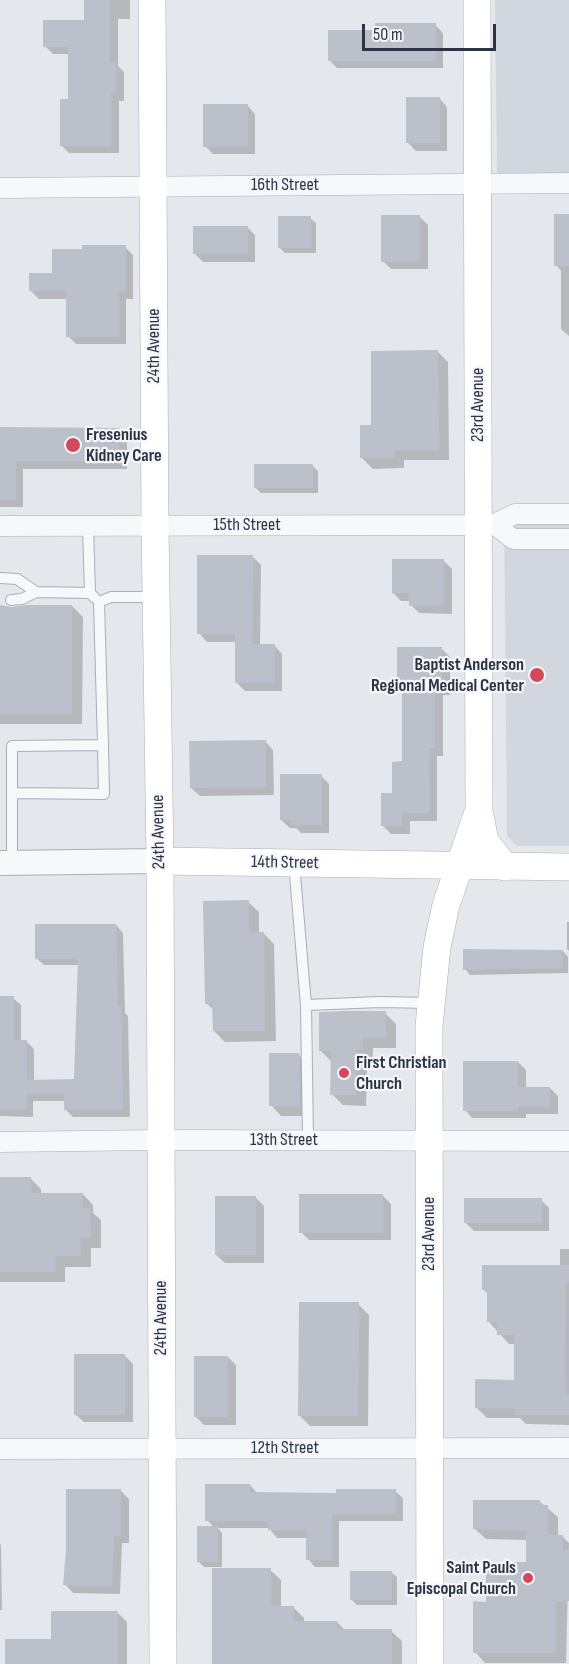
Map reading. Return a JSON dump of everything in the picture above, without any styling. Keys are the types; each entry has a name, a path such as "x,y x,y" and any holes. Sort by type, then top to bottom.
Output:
{"main road":[{"name":"24th Avenue","path":"152,0 154,525 160,861 163,1664"},
{"name":"23rd Avenue","path":"477,0 478,184 486,524 479,810 485,842 505,867"},
{"name":"23rd Avenue","path":"430,1664 431,1003 437,947 446,905 479,810"},
{"name":"14th Street","path":"160,861 569,867"}],"street":[{"name":"16th Street","path":"0,188 569,183"},
{"name":"15th Street","path":"0,526 486,524 515,514 569,514"},
{"path":"486,524 513,540 569,539"},
{"name":"14th Street","path":"6,863 160,861"},
{"name":"13th Street","path":"0,1142 569,1141"},
{"name":"12th Street","path":"0,1449 569,1448"}],"lane":[{"path":"12,793 104,794 99,602 90,593 88,526"},
{"path":"0,578 17,579 36,592"},
{"path":"11,600 22,599 36,592 90,593"},
{"path":"99,602 111,597 156,597"},
{"path":"0,743 12,746 103,745"},
{"path":"6,863 12,793 12,746"},
{"path":"294,863 306,1005 308,1140"},
{"path":"306,1005 380,1002 431,1003"}],"shaded area":[{"path":"495,0 569,0 569,173 497,173"},
{"name":"Baptist Anderson Regional Medical Center","path":"569,513 569,846 517,846 507,836 504,514"}],"building":[{"path":"84,0 110,0 110,63 116,63 116,94 111,94 111,146 60,146 60,99 68,99 68,47 43,47 43,20 84,20"},
{"path":"375,23 436,23 436,61 328,61 328,30 375,30"},
{"path":"406,97 440,97 440,143 406,143"},
{"path":"203,104 248,104 248,147 203,147"},
{"path":"554,214 569,214 569,266 554,266"},
{"path":"381,215 420,215 420,262 381,262"},
{"path":"278,216 311,216 311,248 278,248"},
{"path":"193,226 248,226 248,254 193,254"},
{"path":"82,245 126,245 126,291 119,291 119,337 66,337 66,291 29,291 29,273 52,273 52,249 82,249"},
{"path":"438,350 439,450 394,450 394,458 360,458 360,425 371,425 371,351"},
{"name":"Fresenius Kidney Care","path":"0,427 119,428 119,461 16,461 16,500 0,500"},
{"path":"254,464 313,464 313,488 254,488"},
{"path":"197,555 253,555 252,644 275,644 275,683 235,683 235,634 197,634"},
{"path":"392,559 444,559 444,606 409,606 409,593 392,593"},
{"path":"0,605 12,607 72,605 72,714 0,714"},
{"path":"397,647 442,647 442,687 435,687 435,748 429,748 430,813 402,813 402,826 381,826 381,793 392,793 392,762 402,761 402,687 397,687"},
{"path":"266,740 266,787 190,788 189,741"},
{"path":"280,774 322,774 322,825 291,825 291,820 280,820"},
{"path":"249,900 249,932 264,932 265,1031 213,1031 212,1004 205,1004 203,901"},
{"path":"35,924 116,924 118,1007 121,1007 123,1110 64,1110 64,1094 27,1094 26,1110 0,1110 0,996 14,996 14,1040 27,1040 27,1080 74,1079 78,959 35,959"},
{"path":"463,949 563,950 563,968 463,970"},
{"name":"First Christian Church","path":"386,1011 386,1038 363,1038 363,1050 357,1050 356,1095 330,1095 331,1051 319,1051 319,1012"},
{"path":"269,1053 299,1053 300,1106 269,1106"},
{"path":"463,1061 518,1061 518,1087 550,1087 550,1107 518,1107 518,1111 463,1111"},
{"path":"0,1177 31,1177 31,1193 83,1193 83,1208 90,1208 91,1238 80,1238 81,1256 55,1256 55,1272 0,1272"},
{"path":"299,1194 383,1194 383,1233 299,1233"},
{"path":"215,1196 256,1196 256,1255 215,1255"},
{"path":"464,1198 542,1198 542,1223 464,1223"},
{"path":"482,1265 569,1265 569,1283 566,1283 565,1394 569,1394 569,1415 515,1415 515,1409 475,1408 475,1379 514,1380 514,1335 497,1335 497,1322 487,1322 487,1290 482,1290"},
{"path":"299,1302 359,1302 358,1416 298,1416"},
{"path":"74,1354 125,1354 125,1415 74,1415"},
{"path":"194,1356 228,1356 228,1417 194,1417"},
{"path":"205,1484 250,1484 250,1492 336,1493 336,1489 396,1489 396,1514 332,1514 332,1560 306,1560 306,1530 268,1530 268,1521 205,1521"},
{"path":"66,1489 121,1489 121,1536 114,1536 112,1587 63,1585 66,1551"},
{"name":"Saint Pauls Episcopal Church","path":"473,1500 540,1500 540,1505 548,1505 548,1535 563,1535 563,1550 569,1550 569,1601 556,1601 556,1653 473,1653 473,1601 486,1602 486,1562 526,1562 526,1530 473,1529"},
{"path":"197,1526 218,1526 218,1562 197,1562"},
{"path":"212,1568 271,1568 271,1606 294,1606 294,1621 337,1621 337,1629 392,1629 392,1664 212,1664"},
{"path":"350,1571 392,1571 392,1600 350,1600"},
{"path":"51,1611 118,1611 118,1664 5,1664 5,1639 51,1639"}],"place":[{"name":"Fresenius Kidney Care","path":"73,445"},
{"name":"Baptist Anderson Regional Medical Center","path":"537,675"},
{"name":"First Christian Church","path":"344,1073"},
{"name":"Saint Pauls Episcopal Church","path":"528,1578"}]}
